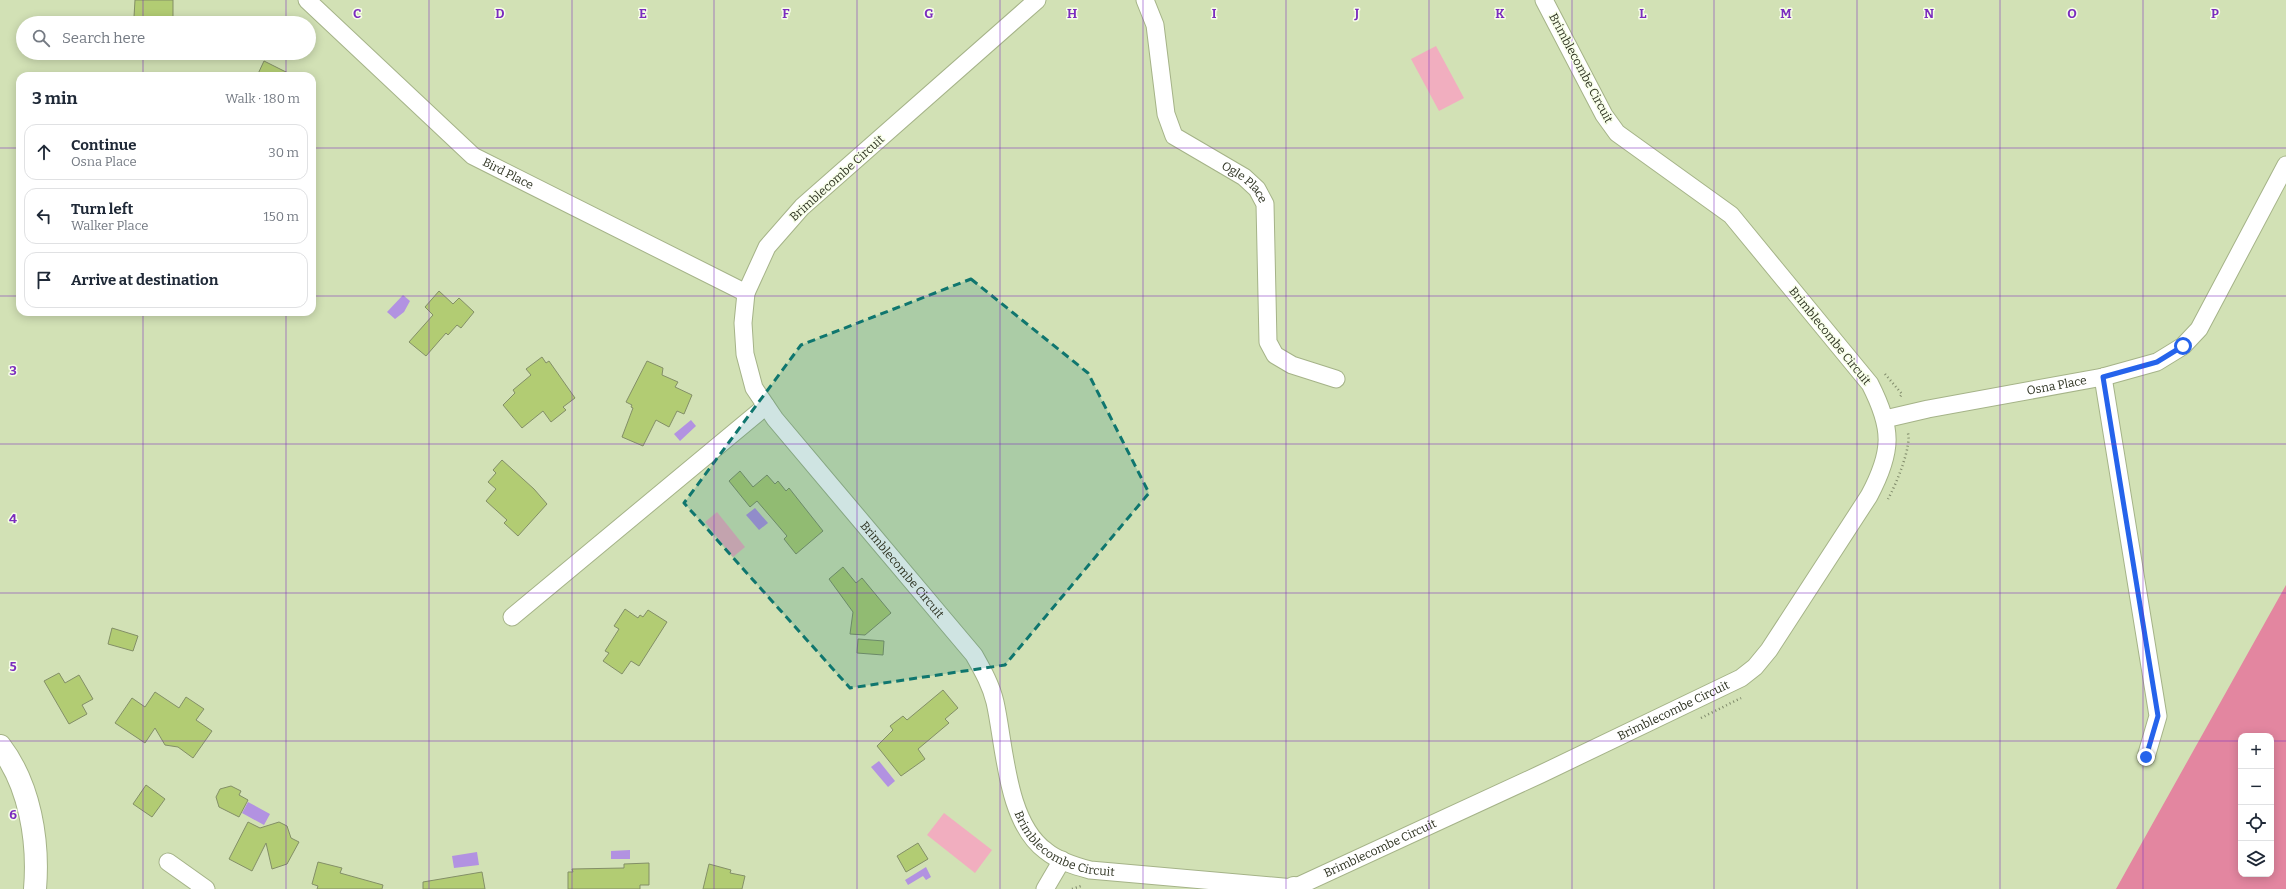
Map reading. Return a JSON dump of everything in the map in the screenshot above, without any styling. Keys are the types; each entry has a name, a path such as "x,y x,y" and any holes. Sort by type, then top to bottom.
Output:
{"main road":[{"path":"0,746 7,755 21,786 33,826 37,866 34,889"}],"street":[{"name":"Bird Place","path":"307,0 473,156 746,293"},
{"name":"Brimblecombe Circuit","path":"1038,0 802,207 767,247 746,293 743,323 745,354 754,388 775,419 974,656 987,677 994,701 1011,791 1030,835 1045,851 1062,860 1090,870 1294,889 1741,678 1755,667 1769,650 1869,496 1881,474 1887,453 1888,436 1885,419 1877,396 1859,369 1731,215 1617,133 1604,115 1544,0"},
{"name":"Ogle Place","path":"1145,0 1154,25 1166,114 1174,136 1244,177 1256,189 1265,204 1267,222 1268,342 1275,354 1292,365 1336,379"},
{"name":"Osna Place","path":"1885,419 1928,409 2103,377 2157,362 2183,346 2199,329 2286,165"},
{"path":"2103,377 2158,716 2146,757"},
{"path":"512,617 766,406"},
{"path":"1045,889 1062,860"},
{"path":"168,862 206,889"}],"highlighted area":[{"path":"971,279 1088,373 1149,493 1005,665 850,688 684,503 801,345"}],"shaded area":[{"path":"1436,46 1464,98 1439,111 1411,59"},
{"path":"403,295 410,301 404,312 395,319 387,312"},
{"path":"691,420 696,426 680,441 674,434"},
{"path":"755,508 768,523 759,530 746,515"},
{"path":"717,512 745,547 733,557 705,522"},
{"path":"2286,585 2286,889 2116,889"},
{"path":"879,761 895,781 888,787 871,767"},
{"path":"248,802 270,814 264,825 242,813"},
{"path":"944,813 992,850 975,873 927,835"},
{"path":"630,850 630,859 611,859 611,851"},
{"path":"477,852 479,865 454,868 452,856"},
{"path":"926,867 931,877 926,880 923,876 908,885 905,880"}],"building":[{"path":"135,0 173,0 173,16 134,16"},
{"path":"264,61 286,72 259,72"},
{"path":"439,291 453,304 459,298 474,312 461,328 457,325 448,335 446,333 426,356 409,342 433,315 425,307"},
{"path":"542,357 546,363 549,361 575,398 563,407 566,410 551,422 543,411 522,428 503,405 515,393 513,390 531,375 526,369"},
{"path":"647,361 663,368 662,375 678,382 675,387 692,395 684,414 677,411 669,427 656,420 643,446 622,437 633,408 631,407 632,405 626,402"},
{"path":"502,460 534,489 547,504 518,536 504,523 507,520 486,501 496,489 488,482 496,473 493,470"},
{"path":"740,471 753,487 767,475 775,484 778,481 786,491 789,488 823,531 796,554 784,539 787,536 757,501 750,507 729,481"},
{"path":"843,567 856,583 862,578 891,613 865,635 850,634 853,612 829,579"},
{"path":"625,609 638,618 640,615 643,617 648,610 667,622 639,666 631,661 622,674 603,661 609,653 605,651 619,629 614,626"},
{"path":"112,628 138,636 133,651 108,644"},
{"path":"858,639 884,641 883,655 857,653"},
{"path":"59,673 65,683 79,675 93,699 82,705 87,714 69,724 44,681"},
{"path":"943,690 958,708 945,719 949,723 918,749 925,759 901,776 877,746 893,730 890,726 903,716 907,720"},
{"path":"155,692 179,708 186,697 204,709 196,720 212,731 193,758 178,747 165,745 155,728 145,743 115,723 132,698 145,707"},
{"path":"146,785 165,799 152,817 133,804"},
{"path":"231,786 241,791 239,795 248,800 239,817 219,807 216,797 220,789"},
{"path":"248,822 260,828 279,822 287,826 291,838 299,842 287,864 272,869 266,843 252,871 229,859"},
{"path":"918,843 928,859 906,872 897,856"},
{"path":"318,862 342,868 340,873 383,885 382,889 317,889 318,886 312,884"},
{"path":"649,863 649,885 640,885 640,889 568,889 568,872 573,872 572,869 624,868 624,864"},
{"path":"709,864 731,870 730,873 745,876 742,889 703,889"},
{"path":"482,872 485,889 423,889 423,882"}],"route":[{"path":"2146,757 2158,716 2103,377 2157,362 2183,346"}]}
